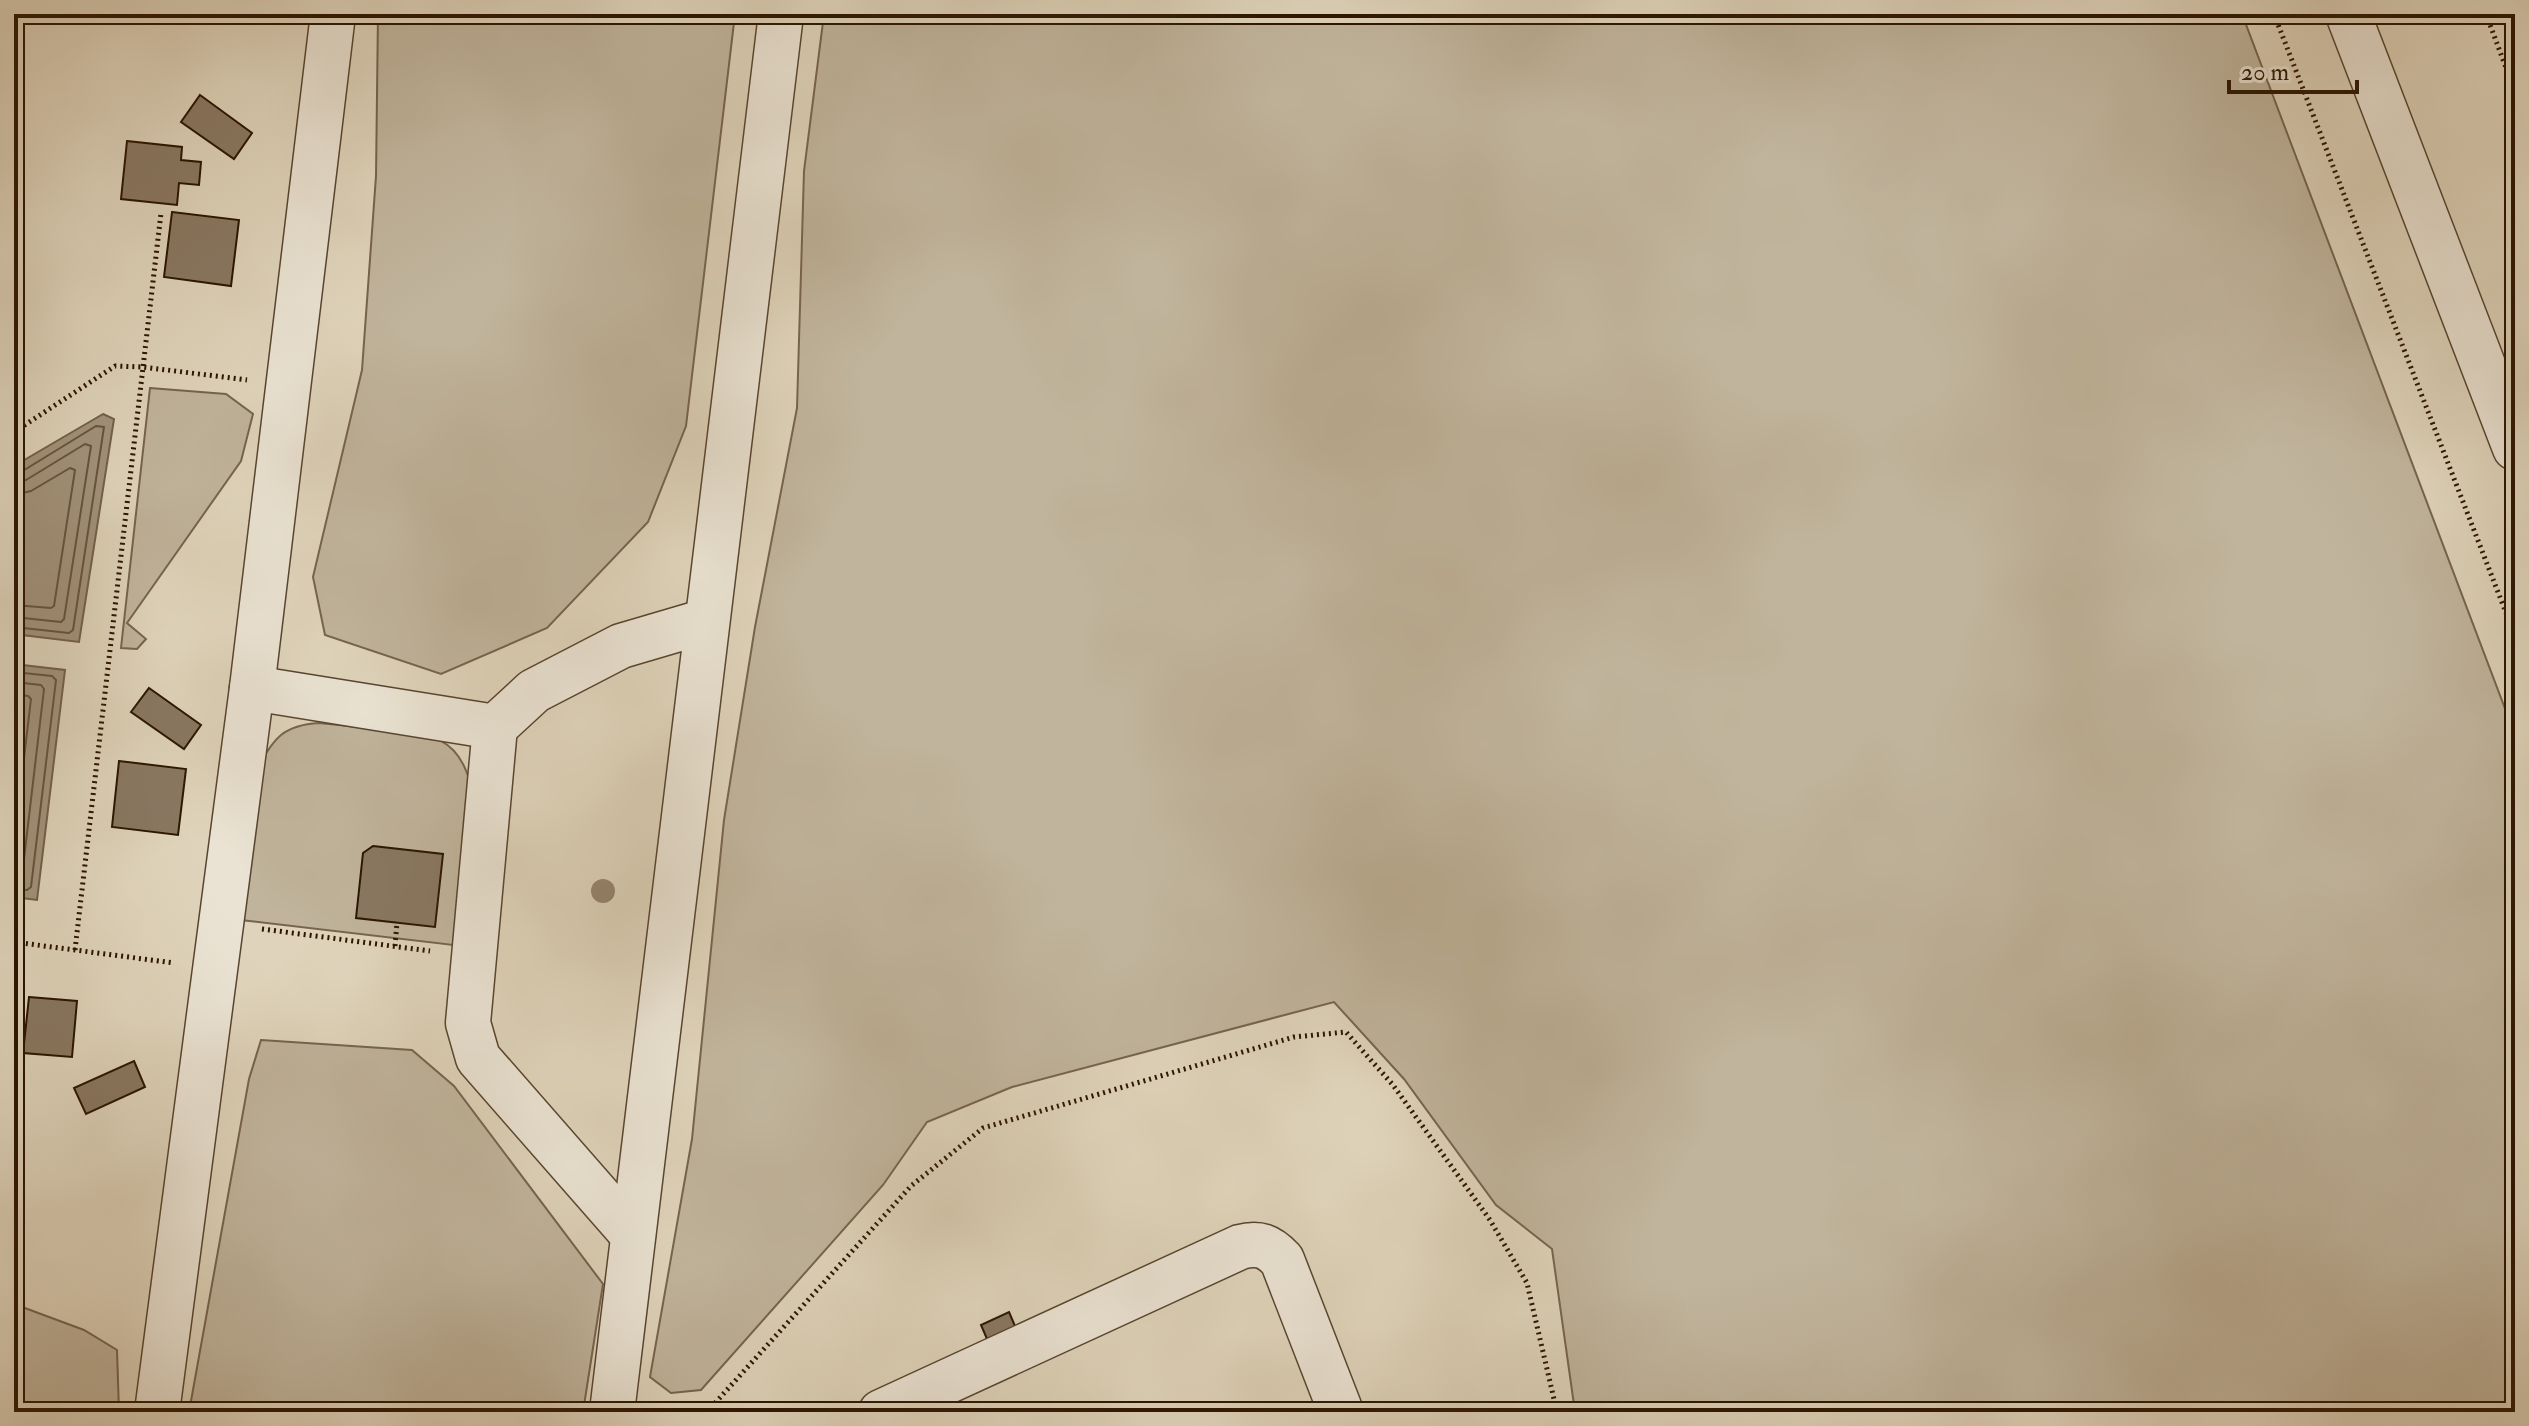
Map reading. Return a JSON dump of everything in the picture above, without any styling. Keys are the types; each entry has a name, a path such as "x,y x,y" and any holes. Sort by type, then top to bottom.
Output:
{"street":[{"path":"157,1412 252,688 333,14"},
{"path":"612,1412 781,14"},
{"path":"2348,14 2515,448"},
{"path":"633,1235 478,1058 468,1023 495,727 534,691 621,646 706,621"},
{"path":"252,688 495,727"},
{"path":"881,1412 1240,1247 1255,1243 1271,1248 1282,1260 1341,1412"}],"path":[{"path":"2274,14 2515,636"},
{"path":"2486,14 2515,92"},
{"path":"75,950 161,213"},
{"path":"14,432 115,366 288,385"},
{"path":"395,946 397,922"},
{"path":"221,924 474,957"},
{"path":"14,942 214,969"},
{"path":"707,1412 911,1186 983,1128 1294,1037 1346,1032 1402,1097 1490,1220 1527,1283 1557,1412"}],"shaded area":[{"path":"378,14 735,14 686,426 648,522 547,628 441,674 325,635 313,577 362,370 376,176"},
{"path":"824,14 2242,14 2515,735 2515,1412 1575,1412 1552,1249 1496,1205 1404,1079 1334,1002 1012,1087 927,1122 883,1185 701,1390 671,1393 650,1377 692,1139 724,820 755,627 797,408 804,171"},
{"path":"150,388 226,394 253,414 241,461 127,623 146,639 137,649 121,648"},
{"path":"319,723 430,737 441,741 459,757 471,786 453,945 241,920 258,768 281,735 297,727"},
{"path":"261,1040 412,1050 454,1086 603,1284 583,1412 189,1412 249,1079"},
{"path":"14,1304 84,1330 117,1350 119,1412 14,1412"}],"water":[{"path":"103,414 114,419 79,642 14,634 14,466"},
{"path":"14,664 65,670 37,900 14,897"}],"building":[{"path":"200,95 252,133 234,159 181,122"},
{"path":"127,141 182,147 181,160 201,162 199,185 179,183 177,205 121,199"},
{"path":"172,212 239,220 231,286 164,277"},
{"path":"149,688 201,725 184,749 131,712"},
{"path":"119,761 186,769 178,835 112,827"},
{"path":"373,846 443,854 435,927 356,918 363,853"},
{"path":"29,997 77,1001 72,1057 23,1053"},
{"path":"134,1061 145,1087 86,1114 74,1088"},
{"path":"1009,1312 1018,1333 990,1346 981,1325"}]}
